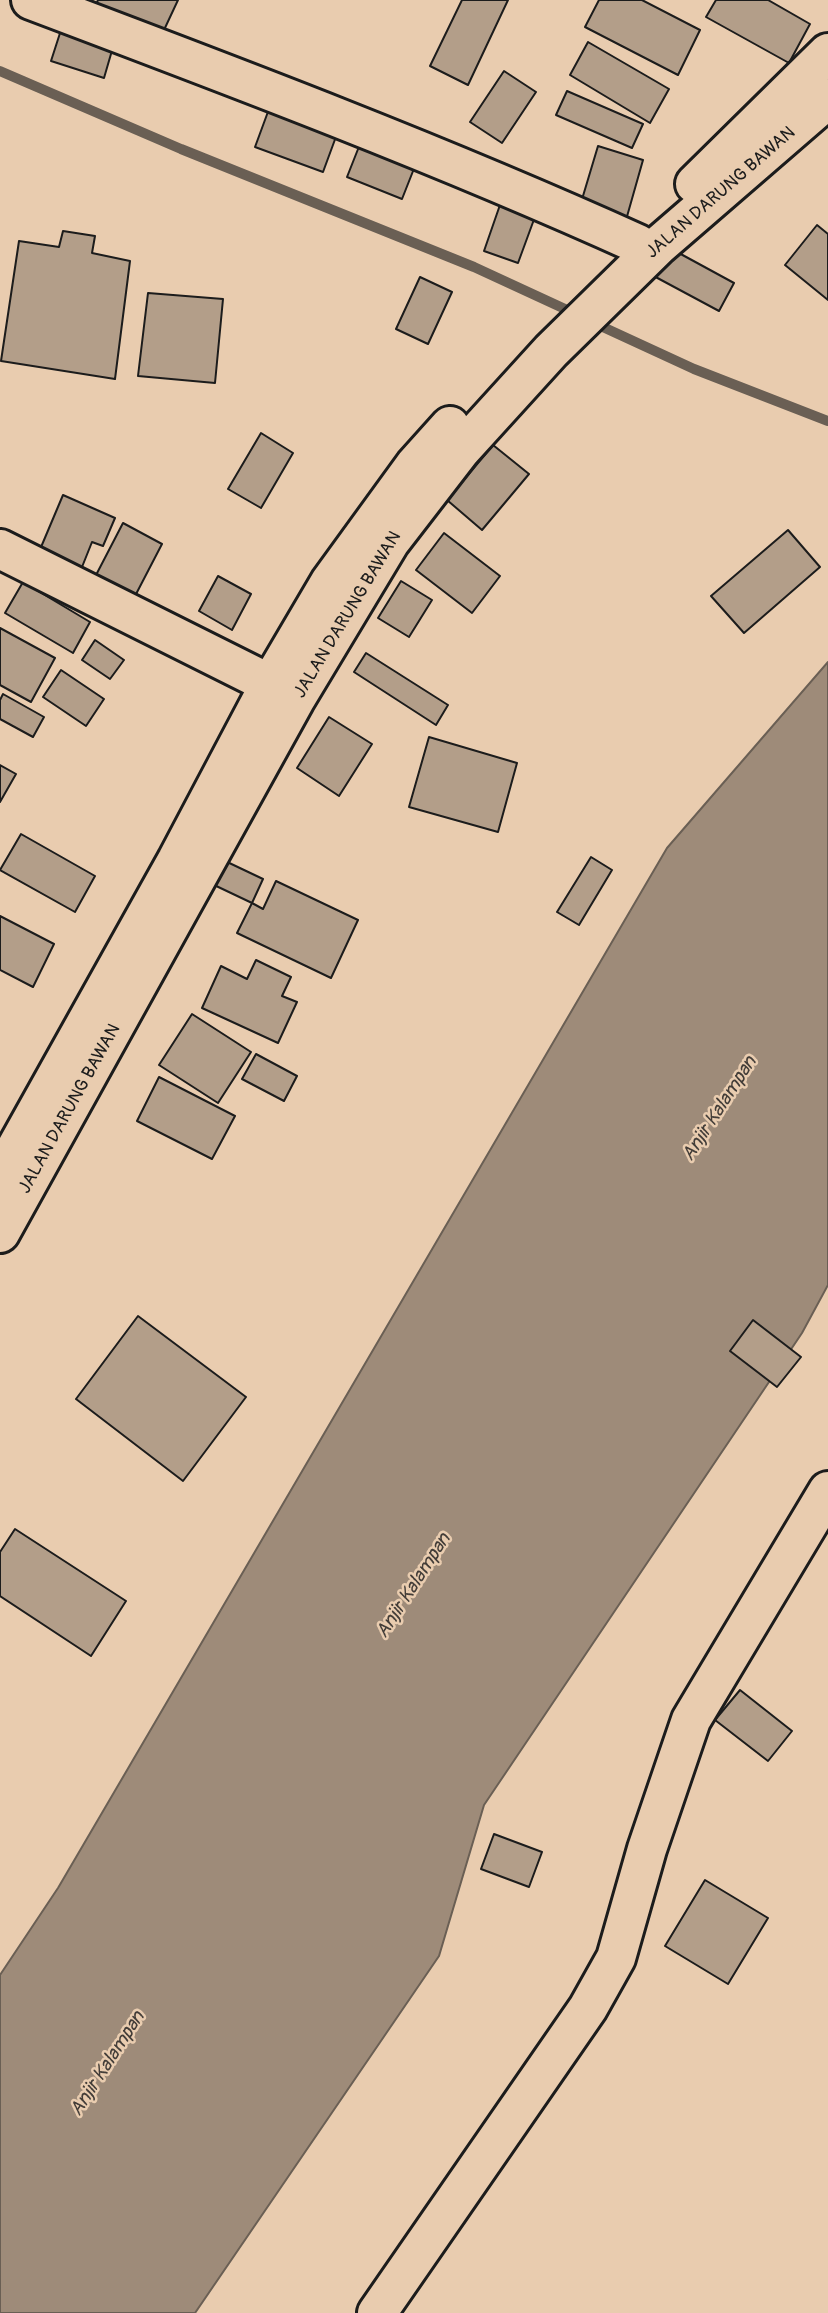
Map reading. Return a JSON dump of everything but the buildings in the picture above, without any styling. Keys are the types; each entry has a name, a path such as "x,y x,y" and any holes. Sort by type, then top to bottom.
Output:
{"street":[{"path":"31,0 364,128 570,213 641,252"},
{"name":"JALAN DARUNG BAWAN","path":"641,252 713,165 828,53"},
{"name":"JALAN DARUNG BAWAN","path":"0,1233 295,700 390,542 546,346 641,252 828,99"},
{"name":"JALAN DARUNG BAWAN","path":"0,1177 177,860 270,684 330,582 415,465 479,397 546,346"},
{"path":"0,549 270,684"},
{"path":"377,2313 605,1980 616,1958 647,1849 699,1702 828,1491"}],"water":[{"name":"Anjir Kalampan","path":"828,662 828,1285 802,1333 484,1805 439,1956 195,2313 0,2313 0,1975 58,1888 667,848"}],"waterway":[{"path":"0,71 181,149 474,267 578,315"},
{"path":"592,322 694,369 828,421"}]}
